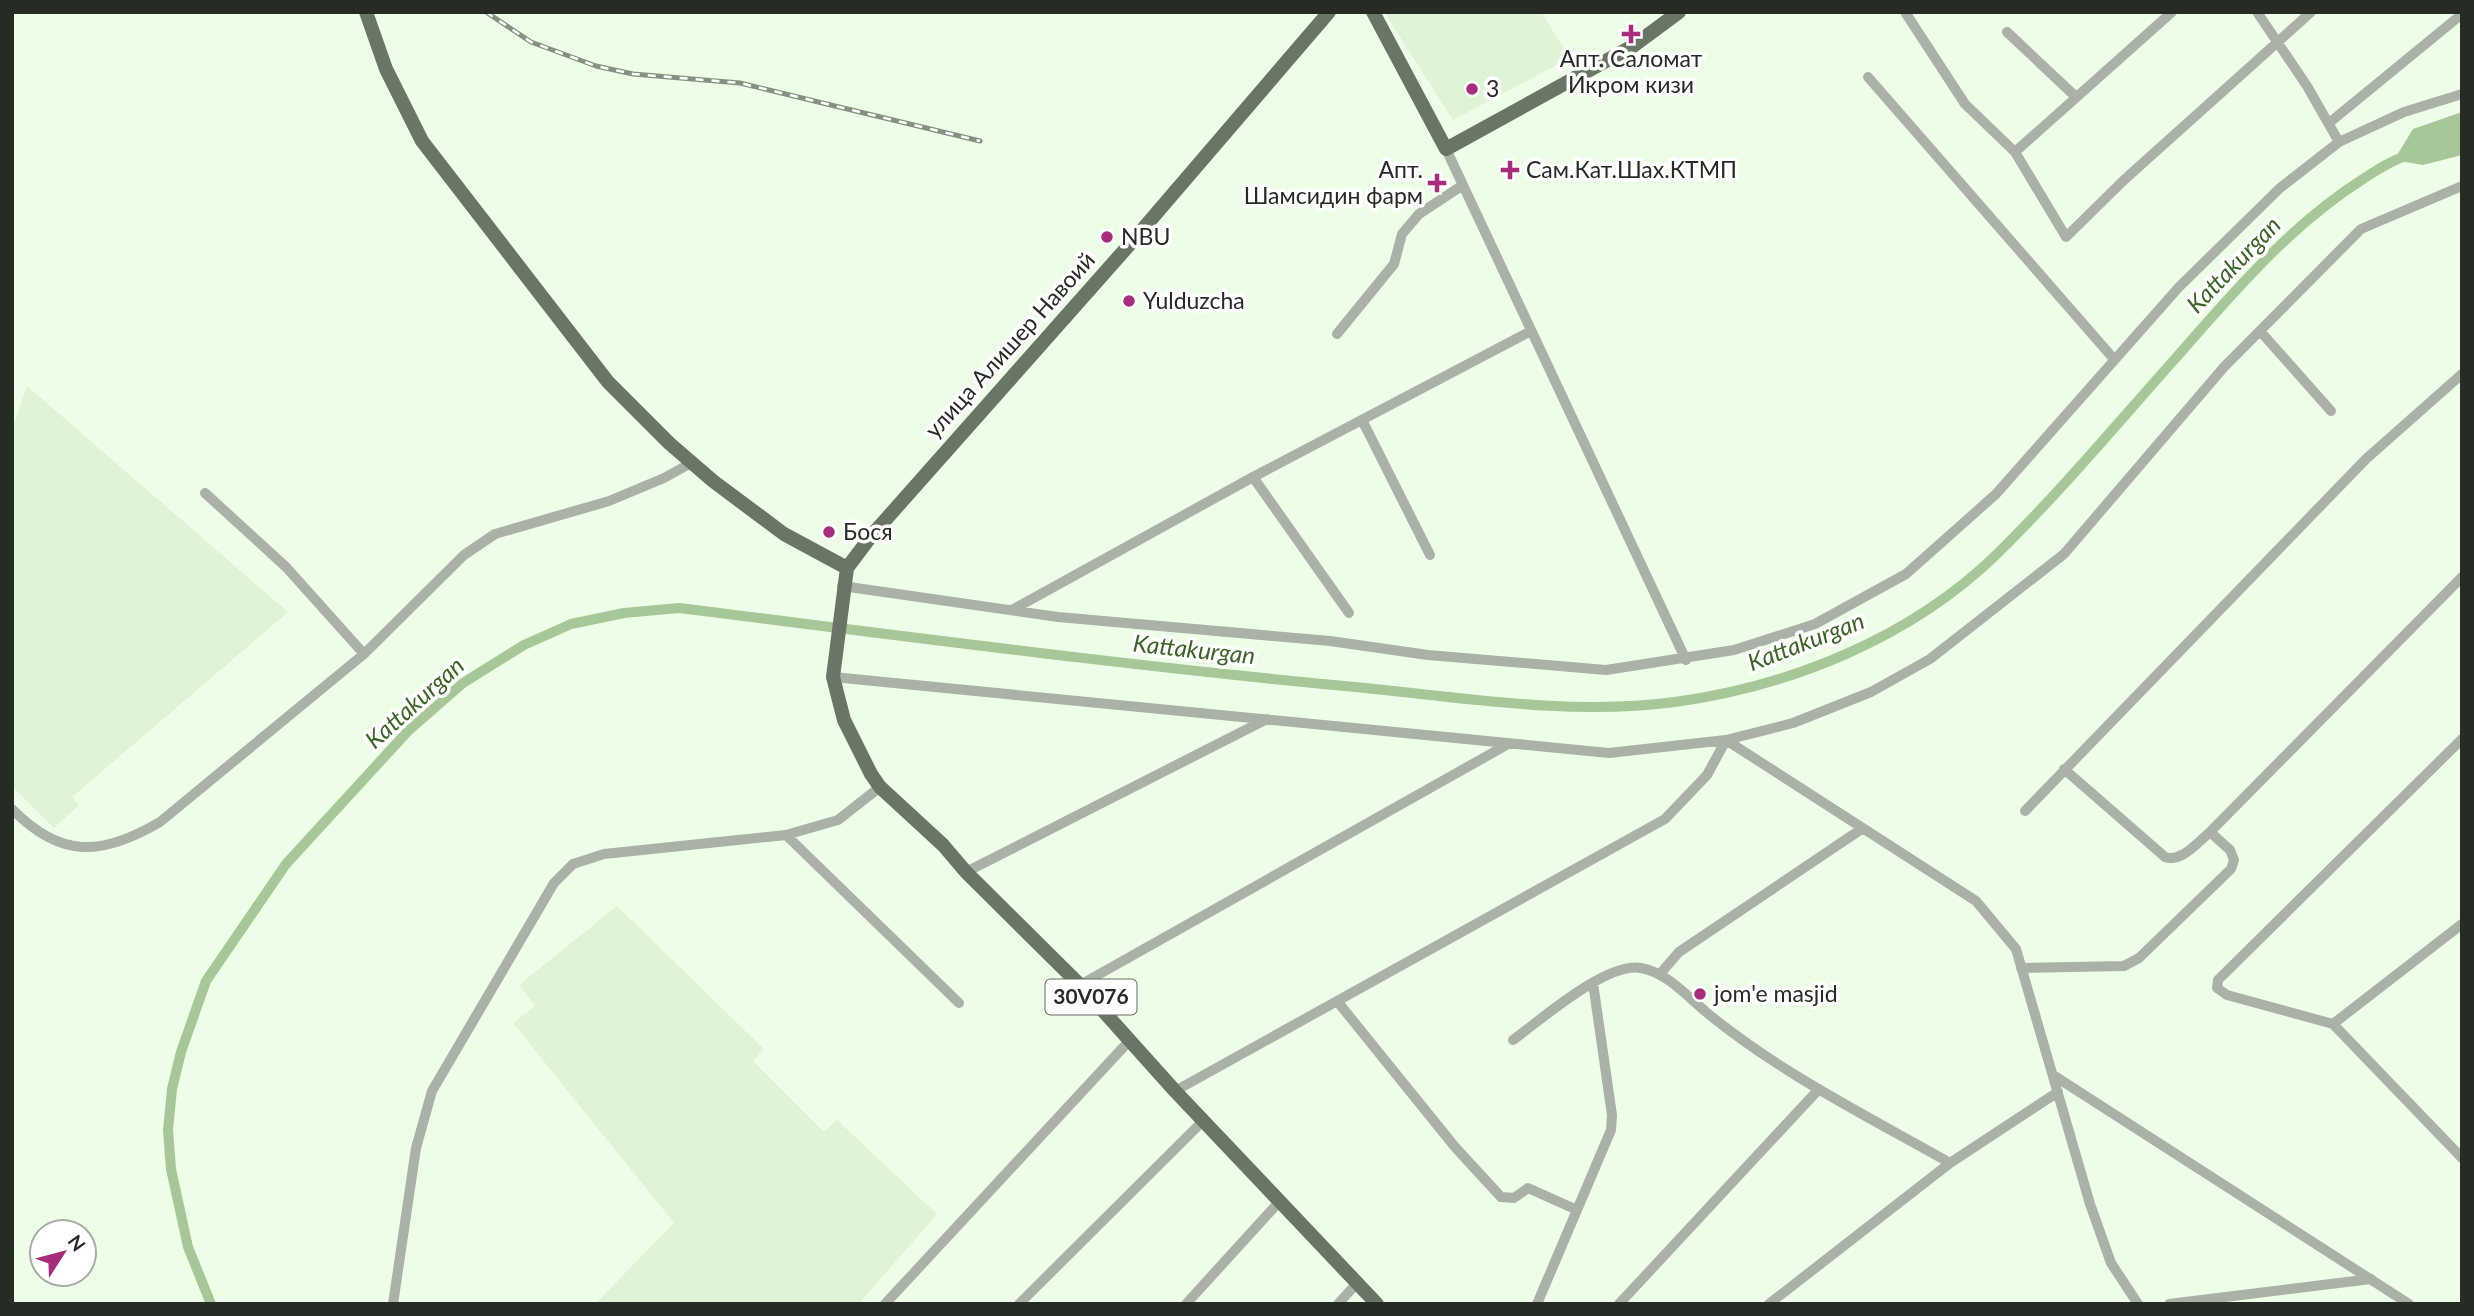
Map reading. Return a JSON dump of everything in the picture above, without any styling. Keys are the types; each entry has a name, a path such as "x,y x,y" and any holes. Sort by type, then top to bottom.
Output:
{"main road":[{"path":"366,12 402,105 447,176 608,382 691,463 784,534 847,568"},
{"name":"улица Алишер Навоий","path":"842,586 847,568 882,524 1130,244 1329,12"},
{"path":"1373,12 1446,149 1633,46 1679,12"},
{"name":"30V076","path":"842,586 833,677 849,734 880,787 943,845 966,872 1080,985 1175,1091 1377,1304"}],"street":[{"path":"1905,12 1965,104 2015,152 2067,237 2124,180 2311,12"},
{"path":"2015,152 2172,12"},
{"path":"2257,12 2339,142"},
{"path":"2329,123 2462,14"},
{"path":"2007,32 2075,96"},
{"path":"1868,77 2113,358"},
{"path":"842,586 1012,610 1330,642 1428,655 1606,670 1686,660 1734,650 1815,624 1906,574 1996,494 2113,358 2228,236 2290,180 2339,142 2404,112 2462,94"},
{"path":"1446,149 1686,660"},
{"path":"1337,334 1394,264 1402,234 1419,214 1462,185"},
{"path":"833,677 1609,753 1726,740 1793,723 1871,692 1930,659 2064,554 2224,367 2361,229 2462,186"},
{"path":"1012,610 1253,478 1531,331"},
{"path":"2260,331 2331,411"},
{"path":"2025,811 2366,459 2462,374"},
{"path":"1362,420 1430,555"},
{"path":"12,809 25,822 57,843 79,849 136,836 160,822 364,654 464,555 495,534 609,501 664,478 691,463"},
{"path":"1253,478 1349,613"},
{"path":"205,493 286,567 364,654"},
{"path":"2064,769 2165,857 2172,860 2180,857 2210,832 2462,578"},
{"path":"966,872 1267,719"},
{"path":"2462,739 2218,980 2217,988 2227,995 2333,1024 2462,1158"},
{"path":"1726,740 1976,901 2016,949 2111,1263 2138,1304"},
{"path":"1175,1091 1664,819 1707,775 1726,740"},
{"path":"1080,985 1510,743"},
{"path":"393,1304 416,1148 432,1091 554,883 573,864 604,854 786,835 838,820 880,787"},
{"path":"1660,974 1679,952 1863,828"},
{"path":"2021,968 2124,965 2139,958 2231,869 2234,860 2230,850 2210,832"},
{"path":"786,835 959,1003"},
{"path":"2333,1024 2462,924"},
{"path":"1513,1040 1593,983 1622,970 1639,967 1660,974 1749,1046 1950,1163"},
{"path":"1537,1304 1611,1130 1612,1115 1593,983"},
{"path":"1337,1002 1455,1147 1501,1197 1514,1198 1528,1188 1577,1210"},
{"path":"885,1304 1130,1040"},
{"path":"2053,1075 2409,1304"},
{"path":"1619,1304 1819,1089"},
{"path":"1769,1304 1950,1163 2059,1092"},
{"path":"1018,1304 1203,1121"},
{"path":"1186,1304 1279,1202"},
{"path":"2169,1304 2371,1279"},
{"path":"1338,1304 1357,1283"}],"shaded area":[{"name":"3","path":"1384,12 1541,12 1570,58 1453,120"},
{"path":"2462,112 2462,155 2423,165 2394,160 2413,129"},
{"path":"27,386 288,612 72,797 79,805 54,828 12,786 12,430"},
{"path":"617,906 764,1049 753,1061 824,1132 837,1120 937,1214 859,1304 595,1304 674,1223 513,1023 535,1006 519,985"}],"waterway":[{"name":"Kattakurgan","path":"211,1304 188,1247 171,1169 168,1130 172,1089 181,1052 206,981 286,864 408,731 463,683 524,645 571,624 624,613 679,608 1101,660 1515,704 1635,706 1675,702 1763,684 1806,670 1889,633 1964,584 2043,507 2262,262 2336,198 2379,169 2406,156"}],"railway":[{"path":"486,12 531,42 596,66 633,74 740,83 980,141"}],"place":[{"name":"Апт. Саломат Икром кизи","path":"1631,34"},
{"name":"3","path":"1472,89"},
{"name":"Сам.Кат.Шах.КТМП","path":"1510,170"},
{"name":"Апт. Шамсидин фарм","path":"1437,183"},
{"name":"NBU","path":"1107,237"},
{"name":"Yulduzcha","path":"1129,301"},
{"name":"Бося","path":"829,532"},
{"name":"jom'e masjid","path":"1700,994"}]}
